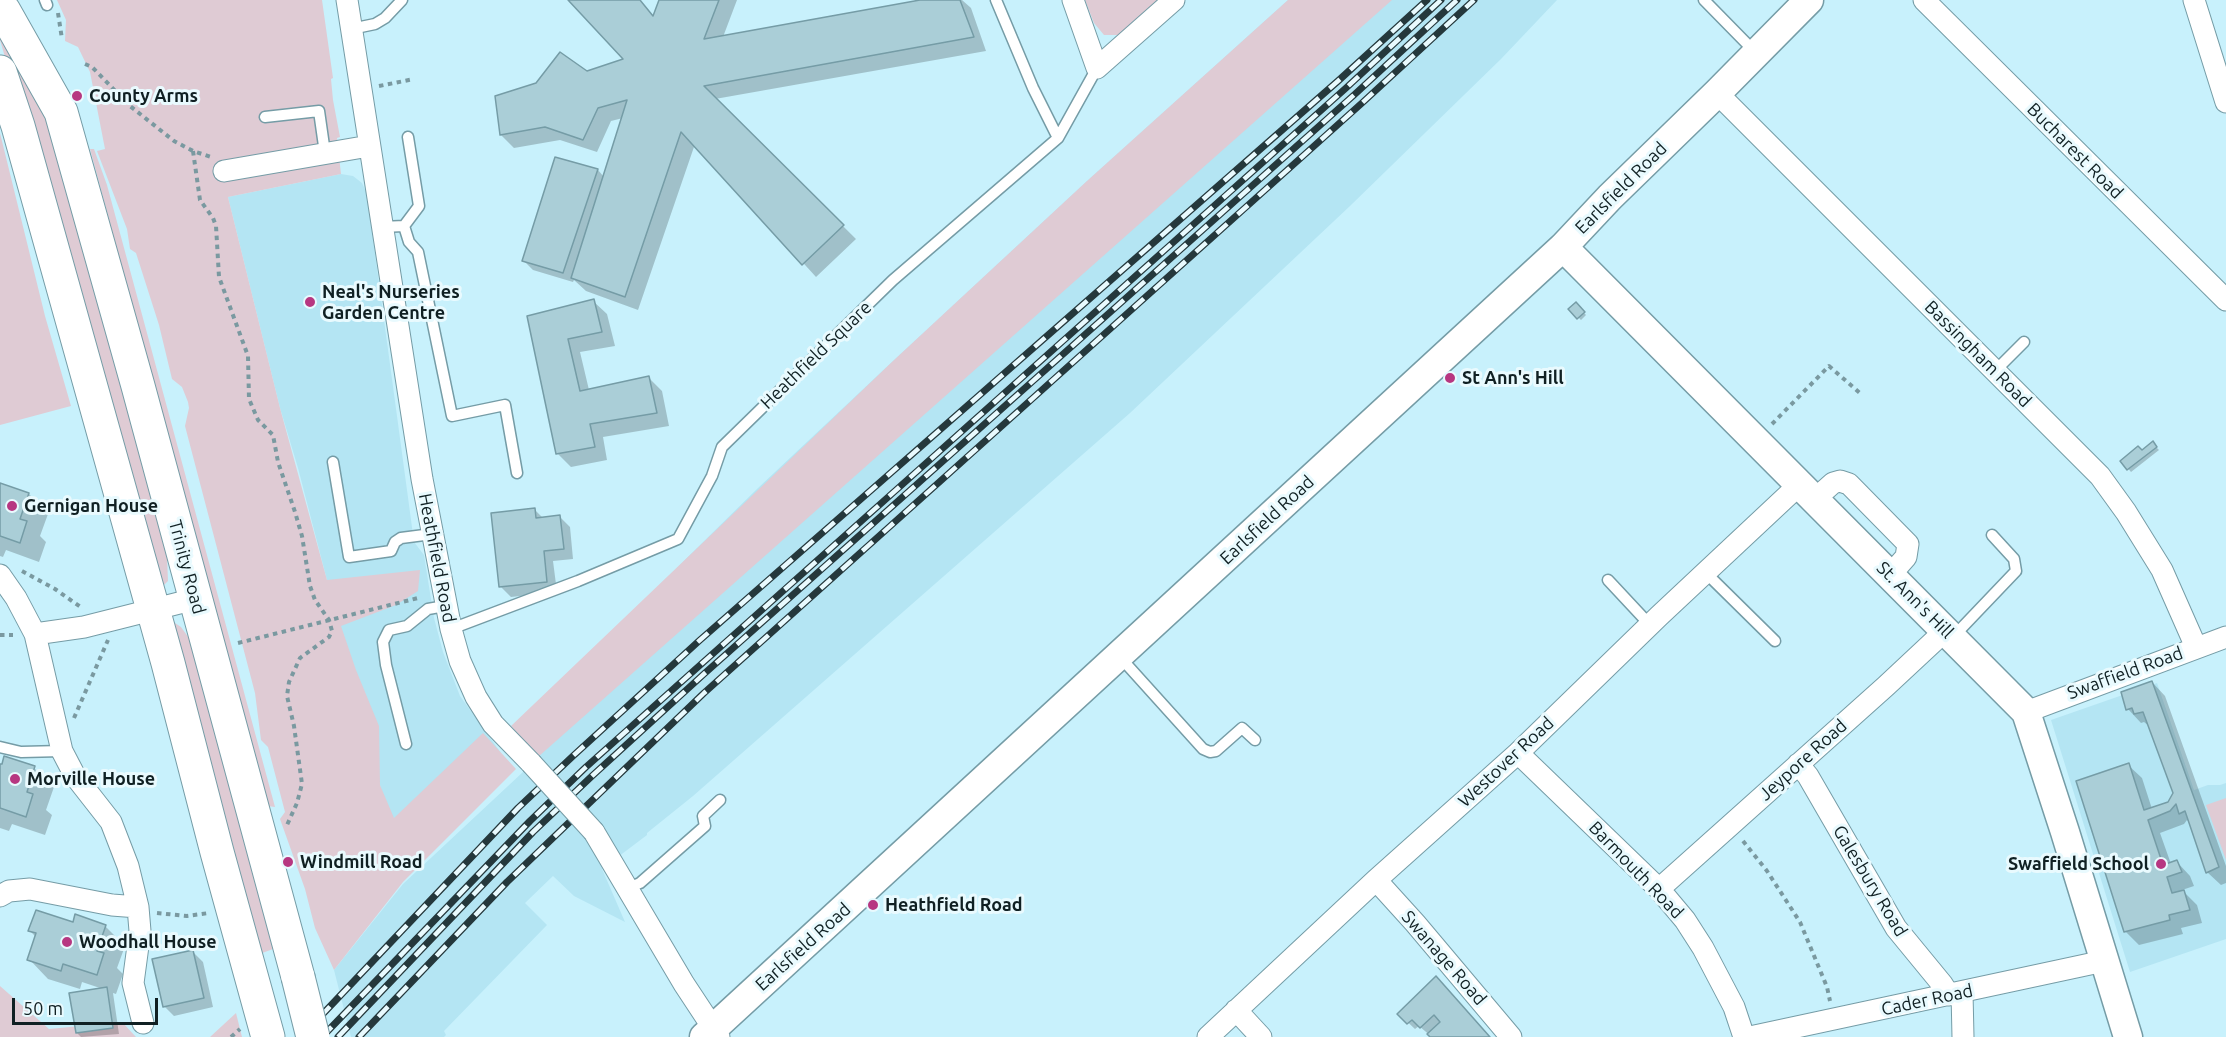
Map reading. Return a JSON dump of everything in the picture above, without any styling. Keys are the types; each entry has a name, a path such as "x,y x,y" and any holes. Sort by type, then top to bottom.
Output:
{"highway":[{"name":"Trinity Road","path":"0,7 61,112 138,386 313,1037"},
{"path":"0,72 18,126 153,610 256,1024"}],"main road":[{"name":"Earlsfield Road","path":"712,1034 1563,247 1610,197 1718,93 1809,0"},
{"name":"St. Ann's Hill","path":"1563,247 2026,712 2128,1037"}],"street":[{"name":"Heathfield Road","path":"347,0 432,534 444,599 460,661 476,697 493,724 594,832 712,1034"},
{"path":"1073,0 1097,68 1174,0"},
{"name":"Bucharest Road","path":"1924,0 2226,300"},
{"path":"2194,0 2226,102"},
{"name":"Bassingham Road","path":"1718,93 2100,477 2162,570 2196,647"},
{"path":"224,171 369,146"},
{"name":"Westover Road","path":"1208,1037 1376,880 1518,753 1706,573 1808,491"},
{"path":"2,576 35,634 60,742 75,776 111,822 128,866 138,909 140,932 133,983 143,1023"},
{"path":"35,634 101,623 195,599"},
{"name":"Jeypore Road","path":"1659,889 1798,764 1949,634"},
{"name":"Swaffield Road","path":"2026,712 2226,637"},
{"name":"Barmouth Road","path":"1518,753 1659,889 1685,920 1703,948 1734,1007 1744,1037"},
{"name":"Galesbury Road","path":"1798,764 1808,776 1896,928 1942,984 1955,994"},
{"name":"Swanage Road","path":"1376,880 1511,1037"},
{"path":"0,896 9,891 30,889 138,909"},
{"name":"Cader Road","path":"1750,1037 2104,961"},
{"path":"1955,994 1964,1037"},
{"path":"1236,1010 1262,1037"}],"lane":[{"path":"996,0 1032,88 1058,138"},
{"path":"1704,0 1756,53"},
{"path":"351,28 375,24 385,18 397,2"},
{"name":"Heathfield Square","path":"451,629 567,585 678,539 712,476 722,447 893,280 1058,138 1097,68"},
{"path":"265,117 319,111 325,153"},
{"path":"382,227 404,225 419,206 408,137"},
{"path":"404,225 409,242 418,252 452,416 505,405 517,473"},
{"path":"1995,371 2024,342"},
{"path":"333,462 349,557 391,551 395,542 401,538 432,534"},
{"path":"1949,634 2016,571 2014,559 1992,535"},
{"path":"1706,573 1775,641"},
{"path":"1608,580 1650,625"},
{"path":"406,744 386,665 383,642 389,630 407,626 444,599"},
{"path":"1120,657 1203,749 1210,752 1216,751 1242,728 1255,740"},
{"path":"0,747 21,752 60,742"},
{"path":"628,888 640,883 705,826 704,816 720,801"}],"path":[{"path":"46,3 58,12 62,39"},
{"path":"85,64 96,71 130,106 174,141 193,151 220,160 224,171"},
{"path":"360,89 414,80"},
{"path":"193,151 200,200 216,226 219,277 248,356 249,399 258,420 273,435 278,462 300,528 310,586 315,600 329,620 332,631 329,637 300,658 289,682 287,696 294,726 302,784 297,803 286,825"},
{"path":"1756,439 1830,366 1861,394"},
{"path":"2,576 18,569 55,589 90,613 111,633 70,728 60,742"},
{"path":"238,643 329,620 444,599"},
{"path":"1731,826 1767,871 1800,922 1827,987 1836,1018"},
{"path":"138,909 187,916 211,912"},
{"path":"231,1037 256,1024"}],"shaded area":[{"path":"57,0 322,0 333,78 331,79 333,100 340,137 337,138 341,174 228,197 280,408 327,580 420,570 418,591 396,605 341,626 379,726 380,785 394,818 483,733 516,769 403,882 334,970 315,928 305,889 280,819 285,812 268,747 261,740 255,693 185,426 188,402 182,387 172,379 159,325 136,253 130,249 127,229 97,151 105,149 90,72 78,47 65,41 66,20"},
{"path":"1085,0 1159,0 1118,35 1104,35 1094,23"},
{"path":"1288,0 1557,0 1501,59 1350,206 1130,413 693,796 602,869 625,922 574,896 553,876 525,903 547,925 444,1031 446,1035 444,1037 351,1037 334,970 403,884 538,758 638,606 758,488 893,361 1087,181"},
{"path":"1288,0 1392,0 538,757 511,726 893,361 1087,181"},
{"path":"0,22 39,95 96,288 167,557 168,581 164,585 158,583 0,40"},
{"path":"0,133 45,316 71,406 0,425"},
{"path":"90,149 94,149 107,185 275,807 267,806"},
{"path":"341,174 353,176 362,183 367,194 414,542 424,555 434,618 443,652 460,696 501,753 398,855 298,468 280,408 228,197"},
{"path":"172,621 181,627 194,645 273,949 257,955"},
{"name":"Swaffield School","path":"2157,683 2194,790 2208,785 2226,783 2226,939 2130,972 2051,720"},
{"path":"2226,798 2226,860 2206,805"},
{"path":"0,986 49,1029 122,1022 136,1037 0,1037"},
{"path":"236,1013 242,1037 210,1037"}],"building":[{"path":"568,0 640,0 653,16 659,0 719,0 704,39 920,0 960,0 974,37 704,86 844,225 802,265 681,132 625,297 571,278 627,100 598,108 583,140 545,127 500,135 495,96 536,83 560,52 587,71 623,59"},
{"path":"555,157 598,169 563,273 522,261"},
{"path":"594,299 602,332 568,339 580,391 649,376 657,413 590,424 595,447 556,454 527,316"},
{"path":"1576,302 1585,312 1577,319 1568,309"},
{"path":"2153,441 2157,447 2127,470 2120,461 2138,446 2142,450"},
{"name":"Gernigan House","path":"0,483 29,493 20,519 27,521 20,543 0,536"},
{"path":"535,508 536,518 560,515 564,549 544,551 547,582 499,587 491,513"},
{"path":"2152,681 2219,867 2206,873 2185,811 2179,814 2176,804 2170,811 2148,820 2163,865 2177,860 2182,872 2167,877 2172,893 2184,890 2190,910 2169,915 2170,920 2124,932 2076,781 2129,763 2144,810 2168,802 2173,793 2143,712 2134,714 2132,708 2126,710 2121,692"},
{"name":"Morville House","path":"4,756 35,766 27,792 33,794 26,817 0,808 0,764"},
{"name":"Woodhall House","path":"36,910 73,922 75,914 106,925 97,951 104,953 97,975 63,964 61,971 27,960 36,933 28,931"},
{"path":"193,950 204,998 163,1007 152,959"},
{"path":"1436,976 1490,1037 1430,1037 1427,1034 1440,1022 1434,1015 1420,1028 1412,1020 1407,1024 1397,1014"},
{"path":"107,987 113,1028 76,1033 69,993"}],"railway":[{"path":"301,1037 518,808 573,756 700,640 1338,81 1427,0"},
{"path":"322,1037 530,821 586,767 1346,88 1441,0"},
{"path":"338,1037 533,832 592,776 1354,95 1457,0"},
{"path":"359,1037 507,882 704,693 1474,0"}],"place":[{"name":"County Arms","path":"77,96"},
{"name":"Neal's Nurseries Garden Centre","path":"310,302"},
{"name":"St Ann's Hill","path":"1450,378"},
{"name":"Gernigan House","path":"12,506"},
{"name":"Morville House","path":"15,779"},
{"name":"Windmill Road","path":"288,862"},
{"name":"Swaffield School","path":"2161,864"},
{"name":"Heathfield Road","path":"873,905"},
{"name":"Woodhall House","path":"67,942"}]}
